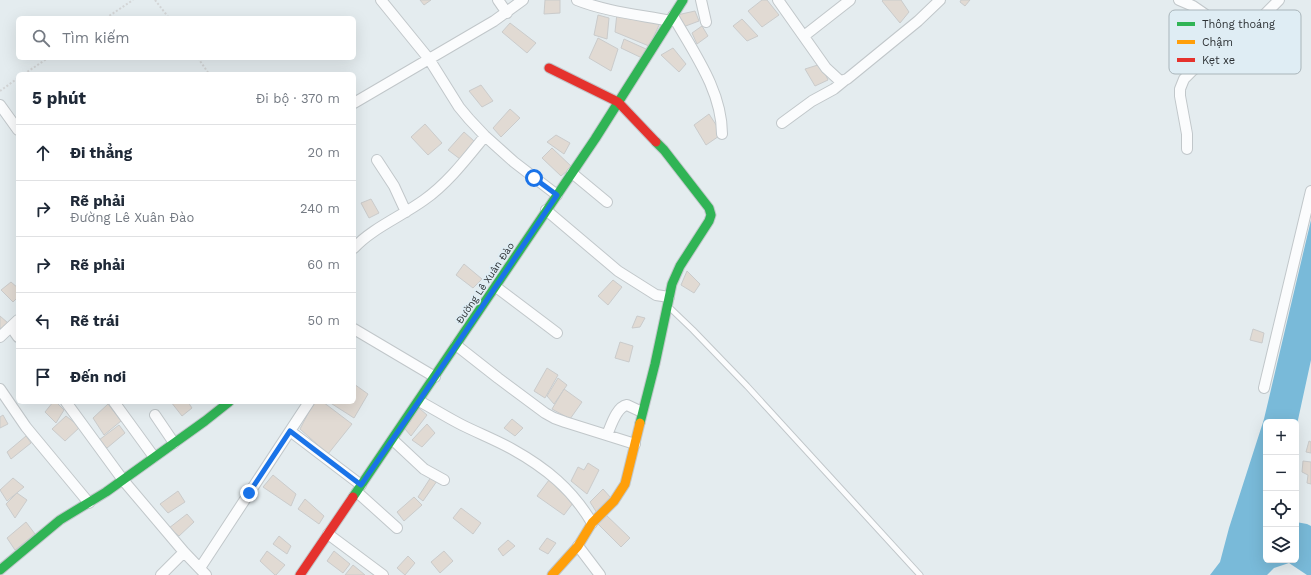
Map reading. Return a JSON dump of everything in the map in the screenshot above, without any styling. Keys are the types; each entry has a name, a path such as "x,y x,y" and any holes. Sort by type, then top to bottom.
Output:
{"street":[{"path":"381,0 429,59 459,107 485,136 514,162 557,195"},
{"path":"498,0 507,12"},
{"path":"356,102 507,12 523,0"},
{"path":"577,0 586,4 604,8 673,16"},
{"path":"672,0 673,16 711,84 717,100 720,112 722,134"},
{"name":"Đường Lê Xuân Đào","path":"300,575 393,440 572,173 683,0"},
{"path":"701,0 706,22"},
{"path":"778,0 826,68 839,80 845,80"},
{"path":"804,36 839,4 850,0"},
{"path":"782,123 812,101 834,89 918,21 940,0"},
{"path":"1179,0 1199,10"},
{"path":"1268,10 1279,0"},
{"path":"549,68 618,102 664,150 711,211 709,221 674,278 631,464 625,484 614,501 592,523 578,546 552,575"},
{"path":"1187,149 1187,134 1180,96 1182,83 1190,74"},
{"path":"2,110 16,128"},
{"path":"356,246 376,229 406,212 436,191 485,136"},
{"path":"377,160 394,186 406,212"},
{"path":"572,173 607,202"},
{"path":"1264,388 1311,191"},
{"path":"546,210 618,271 668,301"},
{"path":"496,287 557,333"},
{"path":"0,337 14,323"},
{"path":"356,332 435,376"},
{"path":"456,344 545,413 565,422 635,444"},
{"path":"0,389 26,427 89,503"},
{"path":"419,401 461,425 511,448 541,467 566,489 582,507 592,523"},
{"path":"67,404 123,480 184,552 203,571 308,404"},
{"path":"115,404 154,457"},
{"path":"0,573 60,520 123,480 226,404"},
{"path":"607,435 616,414 621,407 627,405 642,412"},
{"path":"154,415 174,443"},
{"path":"290,431 359,488 397,528"},
{"path":"393,440 424,469 444,480"},
{"path":"328,534 383,575"},
{"path":"578,546 600,575"},
{"path":"161,575 184,552"}],"lane":[{"path":"668,301 693,330 747,386 920,575"}],"path":[{"path":"109,16 133,0"},
{"path":"156,0 167,16"},
{"path":"27,72 45,60"},
{"path":"199,60 208,72"},
{"path":"0,91 16,79"}],"water":[{"path":"1311,220 1311,360 1298,419 1264,419"},
{"path":"1263,422 1263,563 1289,563 1274,568 1267,575 1210,575 1220,562 1229,528"},
{"path":"1299,523 1311,526 1311,575 1307,575 1289,563 1299,563"}],"building":[{"path":"420,0 431,0 424,5"},
{"path":"545,0 560,0 560,13 544,14"},
{"path":"762,0 767,0 779,15 762,27 748,11"},
{"path":"901,0 909,12 900,23 882,1"},
{"path":"961,0 970,0 965,6 960,2"},
{"path":"695,11 699,21 683,27 677,15"},
{"path":"617,13 661,21 649,46 615,32"},
{"path":"598,15 609,18 607,39 594,35"},
{"path":"742,19 758,36 747,41 733,26"},
{"path":"510,23 536,43 527,53 502,32"},
{"path":"702,26 708,36 697,44 692,33"},
{"path":"598,38 618,49 611,71 589,58"},
{"path":"624,39 646,49 642,58 621,48"},
{"path":"673,48 686,64 679,72 661,55"},
{"path":"821,64 828,80 815,86 805,69"},
{"path":"481,85 493,101 482,107 469,91"},
{"path":"510,109 520,118 501,137 493,128"},
{"path":"709,114 722,134 706,145 694,125"},
{"path":"425,124 442,143 428,155 411,137"},
{"path":"464,132 474,141 460,159 448,150"},
{"path":"556,135 570,143 564,154 547,142"},
{"path":"552,148 572,167 561,176 542,158"},
{"path":"371,199 379,213 369,218 361,203"},
{"path":"464,264 482,279 473,288 456,275"},
{"path":"687,271 700,284 694,293 681,285"},
{"path":"613,280 622,287 608,305 598,296"},
{"path":"11,282 16,286 16,299 13,302 1,290"},
{"path":"0,316 8,323 2,330 0,328"},
{"path":"637,316 645,318 640,327 632,328"},
{"path":"1253,329 1264,333 1262,343 1250,340"},
{"path":"620,342 633,346 629,362 615,358"},
{"path":"547,368 558,375 545,398 534,391"},
{"path":"558,378 567,385 554,404 547,396"},
{"path":"356,385 368,394 354,418 332,404 356,404"},
{"path":"564,389 582,402 570,419 552,409"},
{"path":"51,404 58,404 64,410 56,423 45,412"},
{"path":"108,404 121,421 104,435 93,418"},
{"path":"173,404 189,404 192,408 182,416"},
{"path":"313,404 326,404 352,424 328,454 300,429"},
{"path":"419,408 427,415 411,436 405,429"},
{"path":"3,415 8,424 0,428 0,417"},
{"path":"66,416 80,427 65,441 52,429"},
{"path":"512,419 523,428 515,436 504,428"},
{"path":"427,424 435,433 422,447 412,440"},
{"path":"119,425 125,433 107,448 99,440"},
{"path":"26,436 31,443 11,459 7,452"},
{"path":"1309,441 1311,442 1311,453 1306,452"},
{"path":"1303,461 1311,462 1311,484 1307,483 1308,475 1302,472"},
{"path":"588,463 599,470 587,494 571,481 578,467 584,470"},
{"path":"273,475 296,494 291,506 263,487"},
{"path":"431,477 437,481 423,501 418,497"},
{"path":"13,478 24,487 7,501 0,490"},
{"path":"549,480 576,499 564,515 537,496"},
{"path":"603,489 611,498 597,513 590,502"},
{"path":"178,491 185,502 168,513 160,504"},
{"path":"17,493 27,500 15,518 6,504"},
{"path":"414,497 422,505 404,521 397,512"},
{"path":"305,499 324,516 319,524 298,509"},
{"path":"461,508 481,523 473,534 453,518"},
{"path":"604,513 630,538 621,547 596,522"},
{"path":"187,514 194,522 179,536 169,528"},
{"path":"26,522 35,534 15,550 7,538"},
{"path":"279,536 291,546 287,554 273,544"},
{"path":"547,538 556,543 548,554 539,549"},
{"path":"508,540 515,546 503,556 498,549"},
{"path":"267,551 285,565 276,575 260,561"},
{"path":"334,551 350,564 343,573 327,561"},
{"path":"444,551 453,561 440,573 431,562"},
{"path":"408,556 415,563 405,575 397,568"},
{"path":"353,565 365,575 345,575"}],"traffic: fast":[{"path":"353,497 595,139 683,0"},
{"path":"640,423 655,364 672,284 680,266 709,221 711,215 709,208 664,150 656,142"},
{"path":"0,570 60,520 106,492 226,404"}],"traffic: slow":[{"path":"552,575 578,546 592,523 614,501 625,484 640,423"}],"traffic: jam":[{"path":"549,68 618,102 656,142"},
{"path":"300,575 353,497"}],"route":[{"path":"249,493 290,431 361,485 557,195 534,178"}]}
